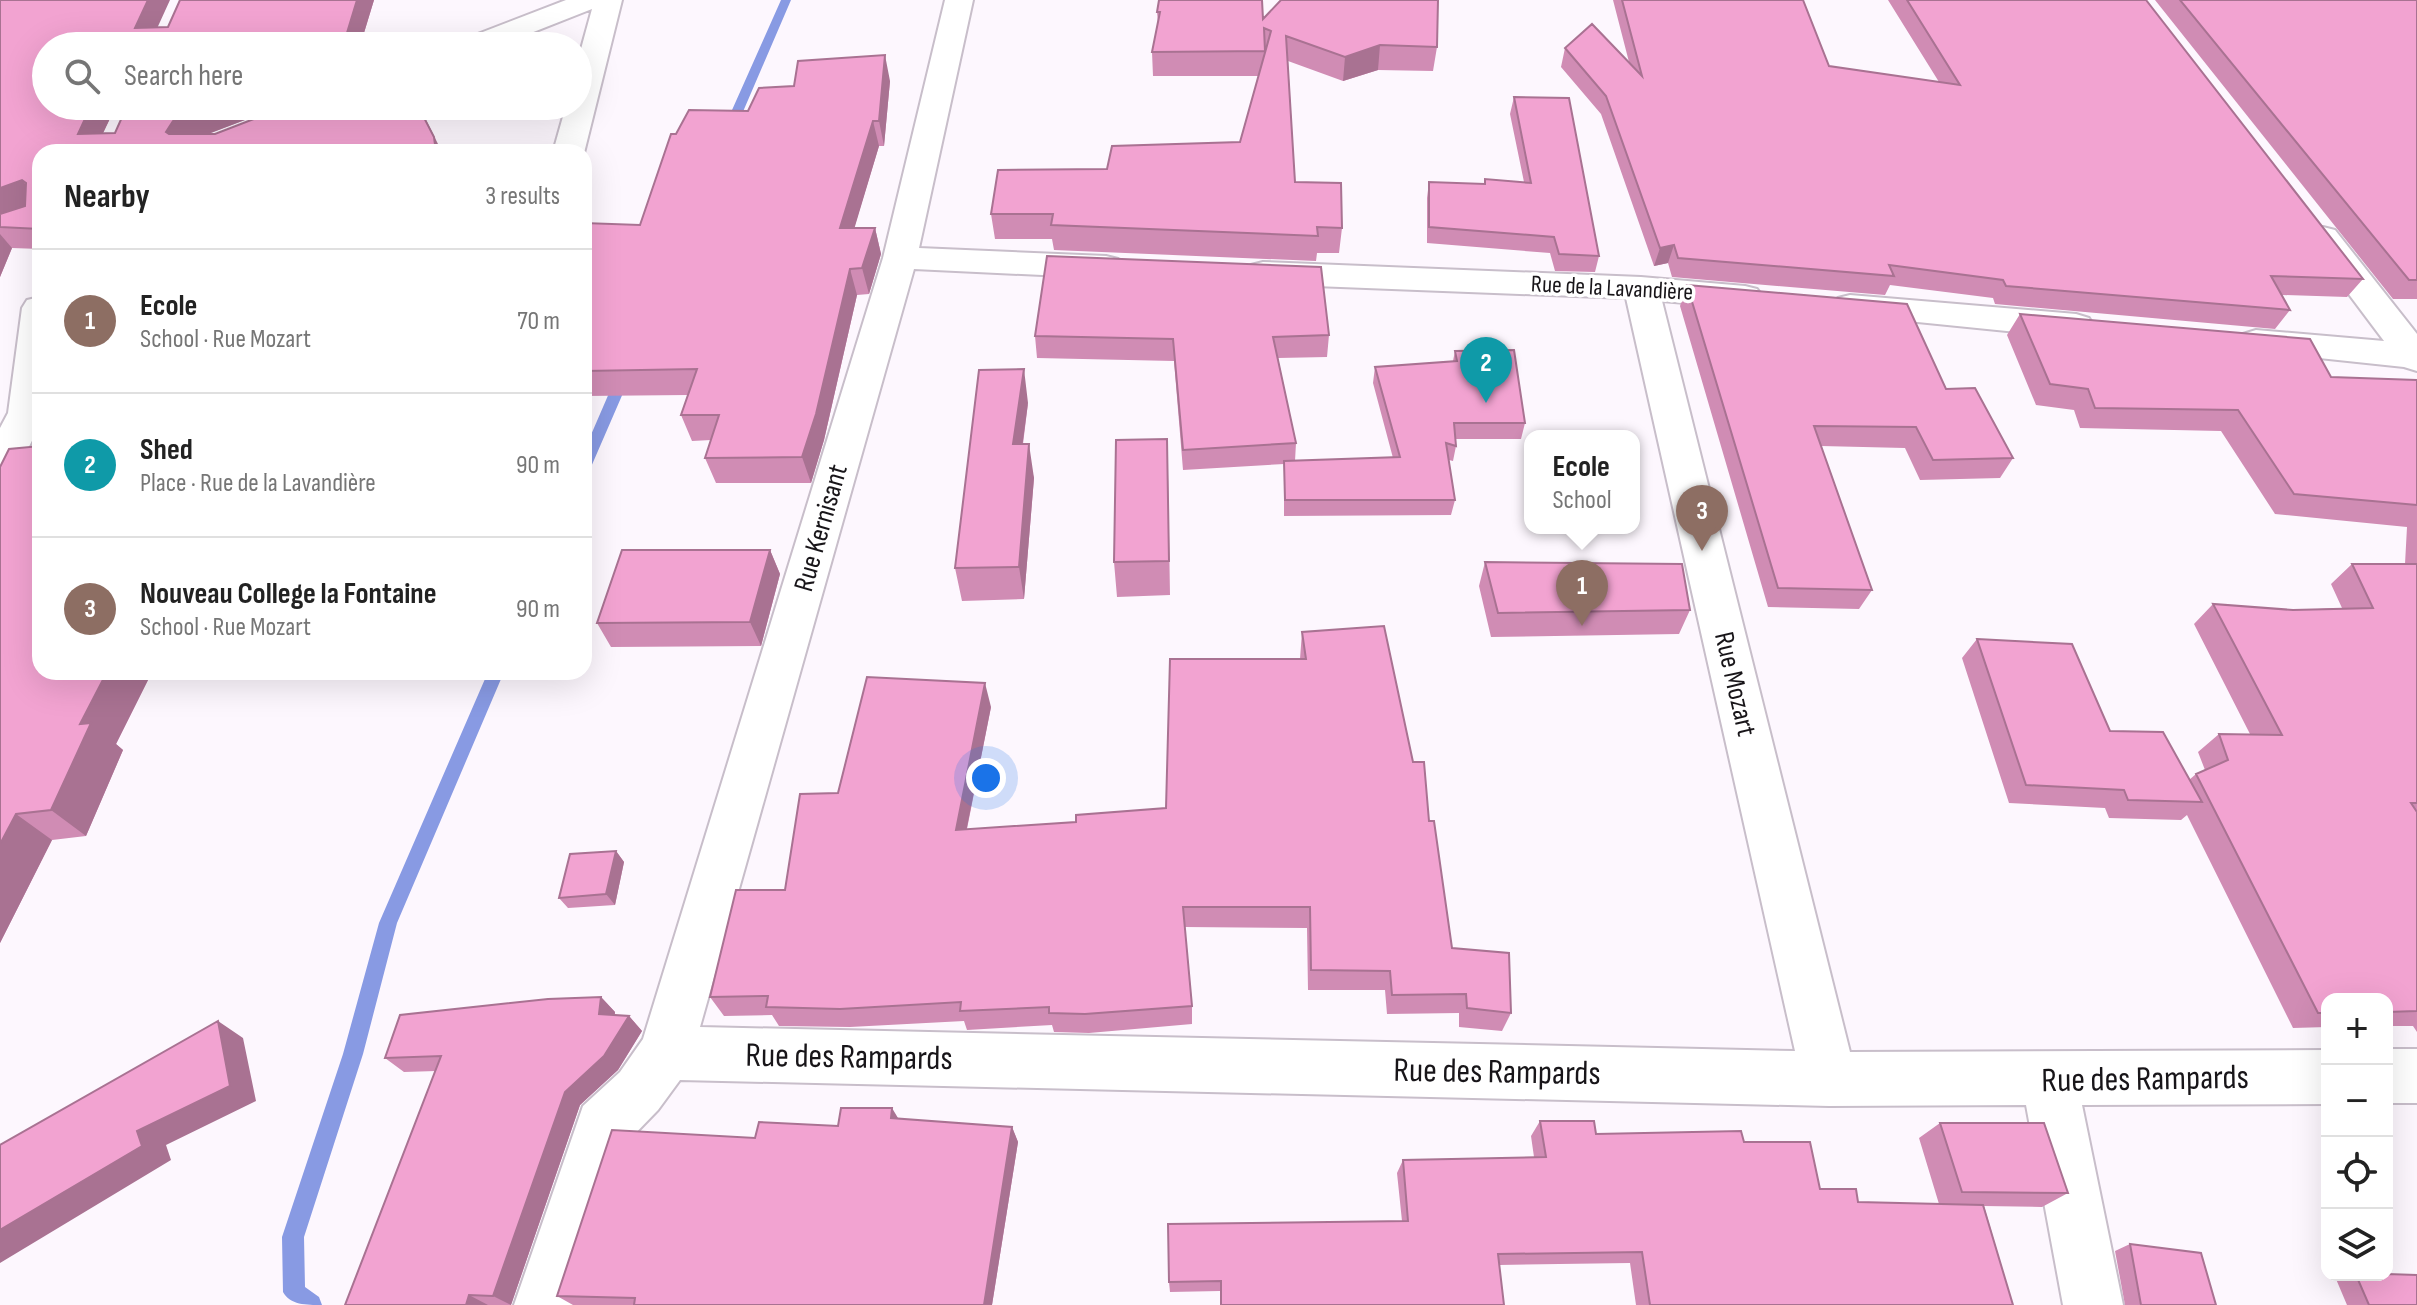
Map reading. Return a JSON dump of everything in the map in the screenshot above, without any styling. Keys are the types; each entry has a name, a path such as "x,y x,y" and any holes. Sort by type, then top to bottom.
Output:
{"street":[{"path":"508,32 591,0"},
{"path":"592,62 608,0"},
{"name":"Rue Kernisant","path":"544,1305 603,1126 639,1091 666,1053 900,258 959,0"},
{"path":"571,144 577,120"},
{"path":"2300,209 2416,357"},
{"path":"900,258 1137,268"},
{"name":"Rue de la Lavandière","path":"1231,272 1641,288 2115,330"},
{"name":"Rue Mozart","path":"1641,288 1829,1079"},
{"path":"2225,339 2416,357"},
{"path":"0,466 27,413 32,373"},
{"name":"Rue des Rampards","path":"666,1053 1829,1079 2321,1077"},
{"path":"2393,1076 2417,1076"},
{"path":"2049,1080 2093,1305"}],"building":[{"path":"0,0 148,0 135,28 168,27 180,0 357,0 347,32 32,32 32,120 84,120 78,134 115,133 121,120 176,120 166,132 169,134 215,134 251,120 425,120 435,144 32,144 32,229 0,227 0,214 25,206 26,183 22,180 0,188"},
{"path":"1159,0 1262,0 1263,19 1281,0 1438,0 1437,47 1380,45 1345,57 1286,36 1295,182 1341,183 1342,228 1317,227 1318,236 1051,225 1053,214 991,214 998,170 1107,169 1112,146 1240,142 1271,31 1264,28 1265,51 1152,52 1160,12 1157,12"},
{"path":"1622,0 1803,0 1829,66 1960,85 1907,0 2146,0 2363,279 2271,276 2290,310 2006,286 2003,280 1889,265 1894,276 1678,258 1674,245 1660,248 1606,96 1565,48 1592,24 1642,76"},
{"path":"2180,0 2417,0 2417,280 2409,280"},
{"path":"885,55 879,121 873,121 840,228 875,228 862,268 850,269 816,414 802,457 705,458 719,415 681,415 697,369 592,371 592,223 640,225 671,134 676,134 689,110 748,111 759,88 794,86 798,61"},
{"path":"1514,97 1569,98 1599,256 1559,254 1554,237 1429,227 1429,182 1485,184 1485,179 1531,183"},
{"path":"1047,256 1321,267 1329,335 1273,337 1296,443 1183,450 1173,339 1035,336"},
{"path":"1687,285 1907,304 1946,389 1975,388 2013,458 1933,460 1916,427 1814,426 1872,590 1778,588"},
{"path":"2020,314 2310,339 2331,377 2417,380 2417,505 2294,494 2238,410 2095,408 2088,389 2050,384"},
{"path":"1514,350 1525,423 1454,423 1456,446 1446,443 1455,500 1285,500 1284,461 1400,457 1375,367 1457,361 1455,351"},
{"path":"1024,369 1013,444 1029,444 1019,567 955,568 979,370"},
{"path":"1167,439 1169,561 1114,562 1116,440"},
{"path":"32,447 32,680 103,680 80,724 91,723 51,810 16,814 0,844 0,467 9,449"},
{"path":"622,550 770,550 750,622 597,623"},
{"path":"1485,562 1682,564 1690,610 1498,613"},
{"path":"2352,564 2417,564 2417,803 2411,803 2417,812 2417,1011 2393,1012 2393,993 2321,993 2321,1013 2318,1013 2196,774 2228,760 2219,734 2282,735 2213,604 2293,610 2373,608"},
{"path":"1384,626 1413,762 1424,762 1429,821 1434,821 1452,948 1509,953 1511,1013 1467,1008 1466,994 1392,995 1390,971 1311,970 1310,907 1183,907 1192,1006 1085,1014 1049,1013 1049,1007 960,1011 961,1002 840,1009 766,1007 768,996 710,997 736,890 785,890 800,794 838,793 867,677 985,683 956,830 1076,822 1076,815 1166,808 1170,659 1306,659 1302,632"},
{"path":"1977,639 2072,644 2110,731 2163,732 2202,802 2128,800 2124,790 2026,785"},
{"path":"616,851 606,894 559,898 570,854"},
{"path":"601,997 599,1014 629,1016 604,1056 565,1092 493,1296 469,1295 466,1305 345,1305 441,1056 385,1058 400,1015 548,999"},
{"path":"218,1021 230,1086 137,1131 142,1146 0,1230 0,1145"},
{"path":"841,1108 892,1108 891,1118 1012,1127 984,1305 634,1305 635,1298 557,1296 612,1130 755,1138 759,1122 838,1126"},
{"path":"1540,1121 1594,1121 1596,1134 1741,1131 1744,1142 1810,1142 1820,1189 1856,1189 1858,1202 1983,1205 2013,1305 1650,1305 1642,1252 1498,1254 1504,1305 1221,1305 1221,1281 1169,1282 1168,1224 1408,1221 1403,1160 1546,1157"},
{"path":"1940,1123 2044,1123 2068,1193 1962,1192"},
{"path":"2130,1244 2201,1253 2216,1305 2141,1305"},
{"path":"2393,1274 2417,1275 2417,1305 2369,1305 2359,1281 2393,1281"}],"waterway":[{"path":"730,128 786,0"},
{"path":"592,449 623,377"},
{"path":"311,1305 294,1292 293,1237 353,1054 388,923 493,680"}],"place":[{"name":"Shed","path":"1486,403"},
{"name":"Nouveau College la Fontaine","path":"1702,551"},
{"name":"Ecole","path":"1582,626"}]}
